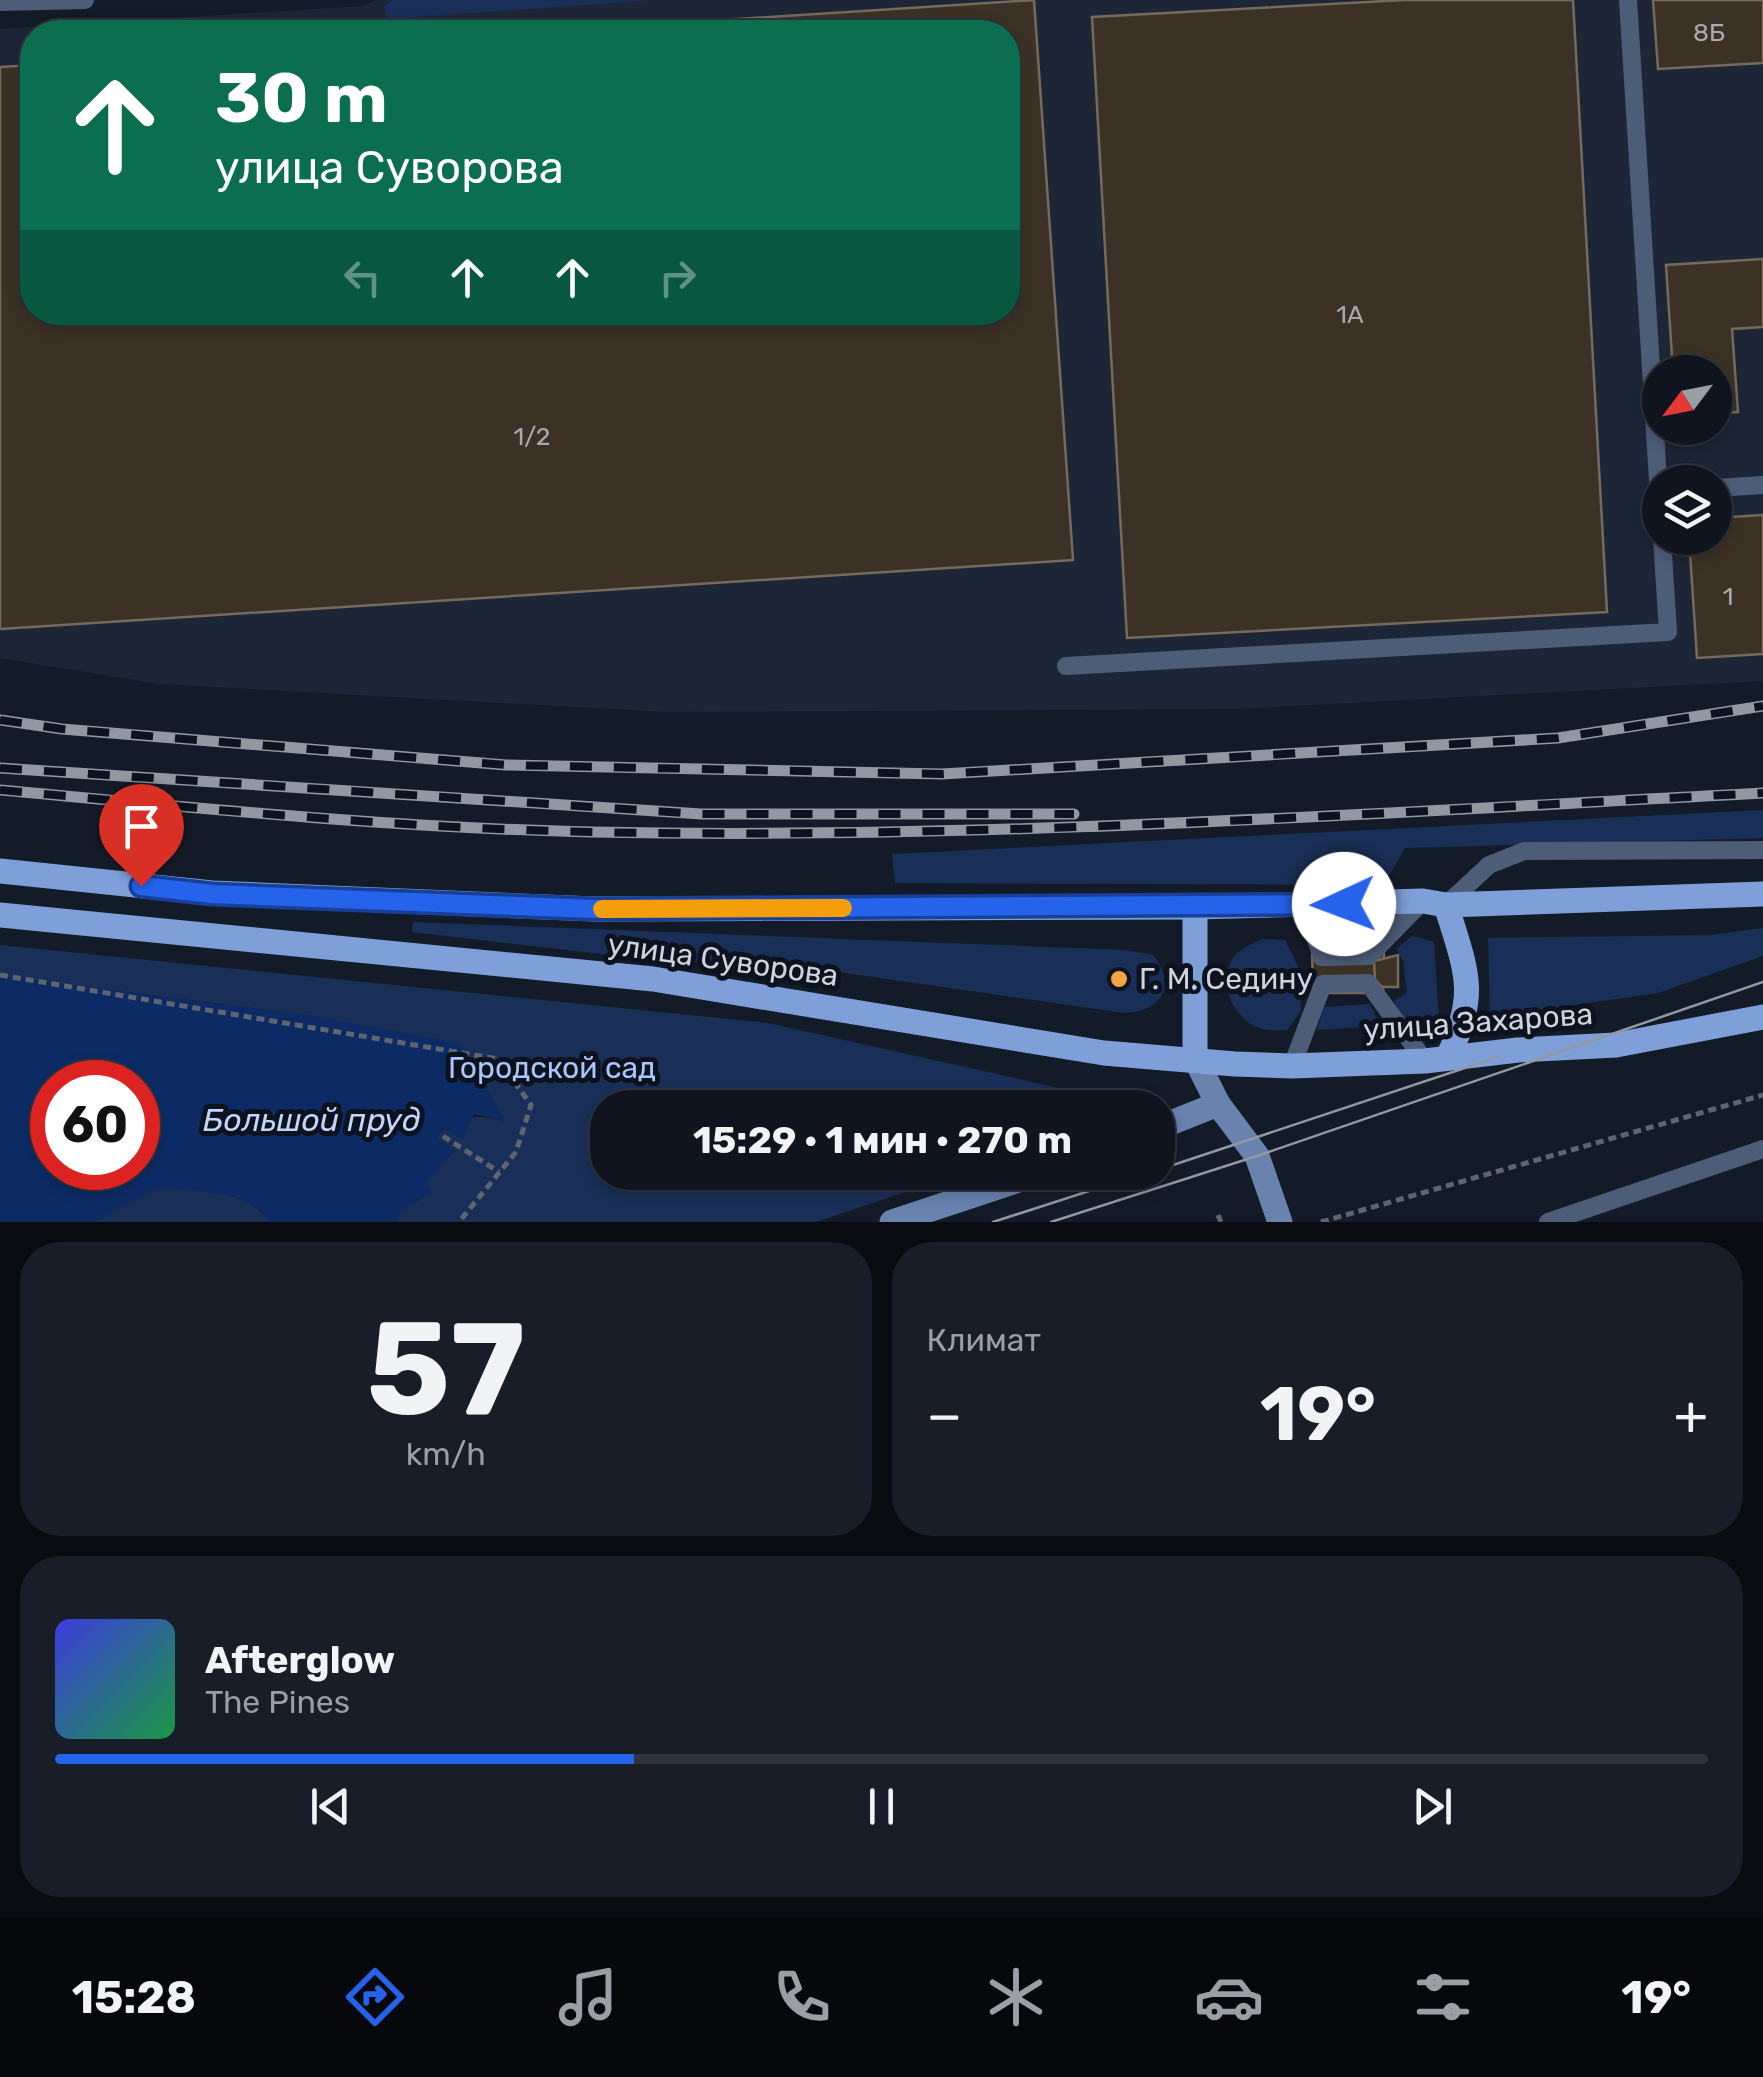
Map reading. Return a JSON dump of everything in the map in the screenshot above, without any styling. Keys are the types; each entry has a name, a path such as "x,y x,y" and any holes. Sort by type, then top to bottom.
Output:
{"main road":[{"name":"улица Суворова","path":"0,871 212,894 594,909 1194,907"},
{"path":"1195,1058 1194,907 1763,894"},
{"path":"1434,903 1468,993 1466,1019 1436,1059"},
{"name":"улица Суворова","path":"0,915 653,979 1104,1052 1195,1058"},
{"name":"улица Захарова","path":"1195,1058 1292,1066 1436,1059 1616,1045 1763,1018"}],"street":[{"path":"1195,1058 1218,1104 1256,1156 1280,1222"},
{"path":"1175,1121 1218,1104"},
{"path":"892,1222 989,1190"}],"lane":[{"path":"0,2 86,0"},
{"path":"1628,0 1657,465"},
{"path":"1732,487 1763,485"},
{"path":"1066,666 1668,632 1663,555"},
{"path":"1304,905 1322,957 1369,956 1489,865 1524,852 1763,850"},
{"path":"1292,1066 1323,984 1368,983 1436,1059"},
{"path":"1548,1222 1763,1149"}],"path":[{"path":"0,974 498,1059 532,1105 516,1152 459,1222"},
{"path":"1321,1222 1763,1095"},
{"path":"444,1136 500,1172"}],"shaded area":[{"path":"376,0 1763,0 1763,681 1237,709 666,712 159,684 0,658 0,29 20,28 20,325 1020,325 1020,20 142,20 362,6"}],"green space":[{"path":"394,0 654,0 388,19 384,7"},
{"path":"1763,810 1763,838 1405,848 1384,885 895,883 892,854"},
{"path":"413,922 1125,950 1153,955 1164,977 1164,987 1162,995 1148,1008 1124,1013 839,972 635,958 412,932"},
{"path":"1763,928 1763,956 1658,993 1490,1017 1488,938 1710,935"},
{"path":"1412,936 1434,942 1439,1019 1401,1024 1394,1001 1407,993 1403,960 1396,949"},
{"path":"1263,939 1285,940 1298,966 1301,1011 1287,1030 1265,1030 1253,1025 1238,1012 1228,993 1227,973 1233,958"},
{"name":"Городской сад","path":"0,945 768,1023 1068,1090 590,1090 590,1190 912,1190 816,1222 395,1222 400,1211 432,1192 426,1182 455,1151 436,1139 442,1130 466,1118 505,1121 314,1016 0,976"},
{"path":"1370,1004 1380,1026 1317,1030 1324,1007"},
{"path":"160,1188 236,1197 261,1211 271,1222 93,1222"}],"water":[{"name":"Большой пруд","path":"0,976 314,1016 459,1043 506,1121 474,1114 462,1139 443,1127 436,1139 455,1151 427,1182 432,1192 400,1211 395,1222 271,1222 261,1210 233,1196 160,1188 160,1060 30,1060 30,1190 157,1190 93,1222 0,1222"}],"building":[{"path":"1034,0 1073,560 0,629 0,67 20,66 20,325 1020,325 1020,20 722,20"},
{"path":"1404,0 1573,0 1607,612 1127,638 1092,17"},
{"path":"1653,0 1763,0 1763,63 1658,69"},
{"path":"1763,259 1763,327 1732,329 1738,412 1732,412 1732,355 1672,355 1666,265"},
{"path":"1763,515 1763,654 1697,658 1690,555 1732,555 1732,517"},
{"path":"1312,949 1384,949 1383,993 1313,993"},
{"path":"1398,955 1398,987 1382,987 1375,979 1374,961"}],"tram line":[{"path":"1051,1222 1257,1156 1763,982"},
{"path":"1175,1164 1498,1057"},
{"path":"993,1222 1092,1190"}],"railway":[{"path":"0,720 62,729 506,765 942,774 1558,738 1763,706"},
{"path":"0,768 701,814 1074,814"},
{"path":"0,790 444,826 739,833 1178,823 1763,793"}],"slow traffic":[{"path":"602,909 843,908"}],"place":[{"name":"Г. М. Седину","path":"1119,979"}],"route":[{"path":"141,886 212,894 594,909 1344,904"}]}
